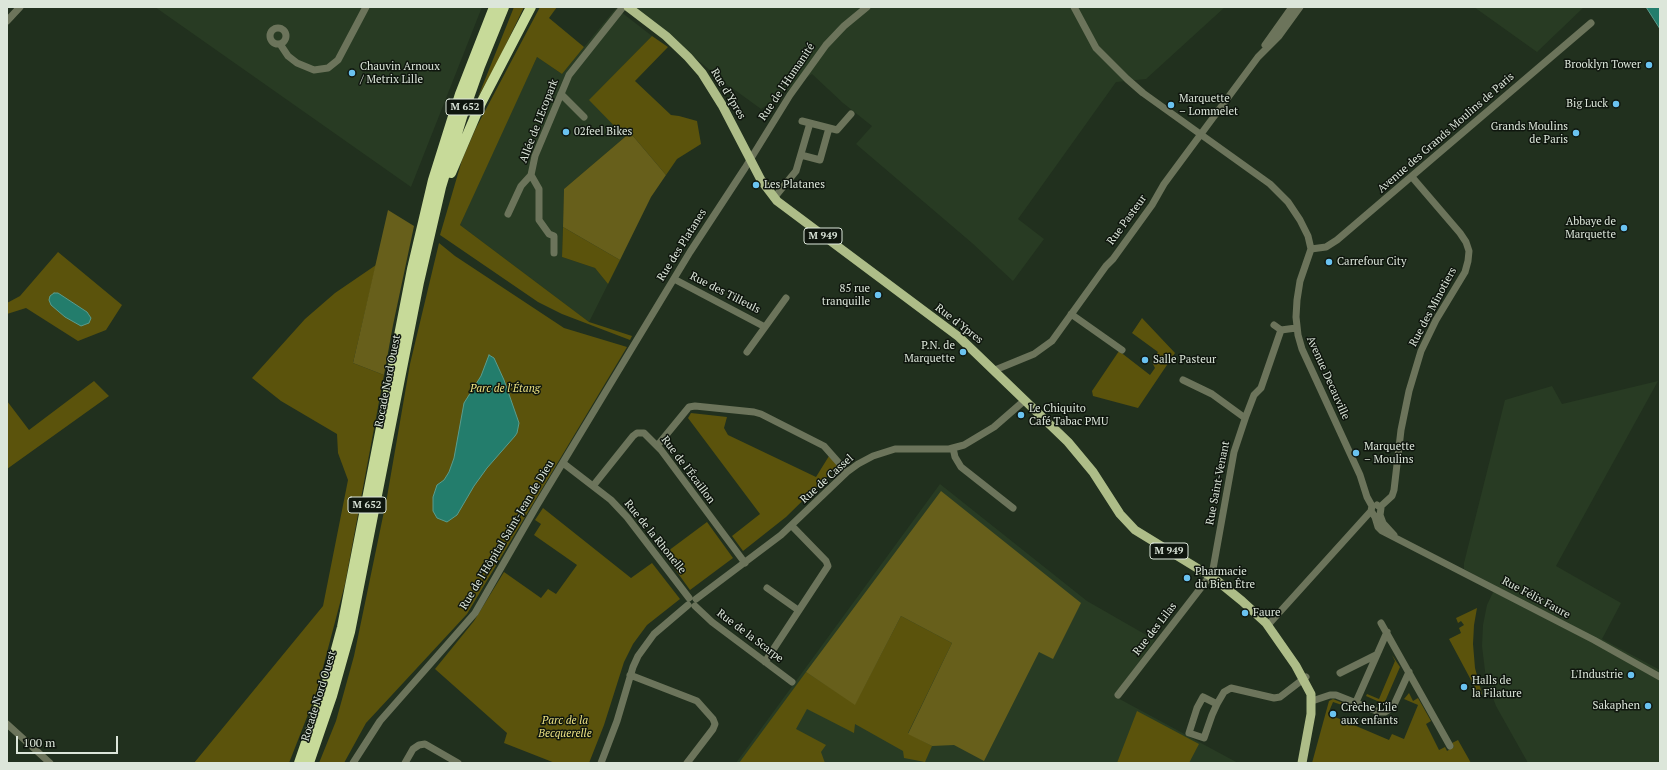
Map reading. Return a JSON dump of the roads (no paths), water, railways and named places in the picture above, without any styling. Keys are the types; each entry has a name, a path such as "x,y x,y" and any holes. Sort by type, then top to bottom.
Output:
{"highway":[{"name":"Rocade Nord Ouest","path":"432,212 433,180 470,66 494,7"},
{"name":"Rocade Nord Ouest","path":"299,763 328,679 342,626 423,244 462,117 480,66 504,7"},
{"path":"432,212 480,105 531,7"},
{"name":"Rocade Nord Ouest","path":"309,763 332,696 350,632 423,244"}],"main road":[{"name":"Rue d'Ypres","path":"628,7 662,33 695,64 713,89 750,159 774,198 896,291 954,332 1062,436 1086,463 1115,507 1130,525 1142,535 1210,576 1242,601 1268,625 1305,678"},
{"name":"M 949","path":"1302,763 1314,700 1305,678"}],"street":[{"path":"7,21 20,7"},
{"path":"280,44 288,56 297,63 312,69 328,68 338,60 366,7"},
{"name":"Allée de L'Ecopark","path":"554,253 554,236 549,234 539,220 539,189 531,175 535,156 569,75 623,7"},
{"name":"Rue de l'Humanité","path":"750,159 782,107 813,61 839,31 867,7"},
{"path":"1074,7 1094,44 1106,60 1139,90 1264,179 1281,194 1303,224 1311,249"},
{"name":"Rue Pasteur","path":"995,370 1034,354 1052,341 1152,205 1164,184 1258,57 1292,7"},
{"name":"Rue Pasteur","path":"1258,57 1278,36 1300,7"},
{"name":"Avenue des Grands Moulins de Paris","path":"1311,249 1326,247 1337,240 1590,23"},
{"path":"561,94 584,117"},
{"path":"802,121 836,130 851,114"},
{"path":"774,198 794,175 810,123"},
{"path":"801,155 820,160 828,128"},
{"name":"Rue des Platanes","path":"634,345 750,159"},
{"path":"508,214 521,186 531,175"},
{"name":"Rue des Minotiers","path":"1375,510 1392,496 1394,490 1401,430 1409,391 1421,351 1436,320 1465,272 1468,261 1469,251 1463,237 1412,177"},
{"name":"Avenue Decauville","path":"1311,249 1298,293 1296,328 1302,349 1360,475 1367,497 1375,510"},
{"name":"Rue des Tilleuls","path":"674,279 765,327"},
{"name":"Rue des Tilleuls","path":"747,352 786,298"},
{"path":"1071,314 1122,350"},
{"path":"1274,325 1281,330 1296,328"},
{"name":"Rue Saint-Venant","path":"1210,576 1213,569 1234,452 1254,395 1261,388 1281,330"},
{"name":"Rue de l'Hôpital Saint-Jean de Dieu","path":"353,763 380,721 475,613 563,462 634,345"},
{"path":"1183,380 1212,394 1245,418"},
{"name":"Rue de Cassel","path":"601,763 615,726 635,662 650,639 662,626 792,526 848,472 873,456 889,450 906,448 953,448 970,442 994,427 1025,400"},
{"path":"658,446 689,407 695,406 754,412 761,414 824,446 848,472"},
{"name":"Rue de l'Écaillon","path":"593,486 637,433 644,433 658,446 745,563"},
{"path":"953,448 961,467 1013,508"},
{"name":"Rue de la Rhonelle","path":"563,462 616,505 632,522 692,602"},
{"path":"1268,625 1375,510"},
{"name":"Rue Félix Faure","path":"1375,510 1386,527 1401,540 1660,677"},
{"path":"765,662 828,566 826,561 792,526"},
{"name":"Rue des Lilas","path":"1118,695 1210,576"},
{"path":"767,588 798,610"},
{"name":"Rue de la Scarpe","path":"692,602 712,622 792,682"},
{"path":"1381,623 1450,746"},
{"path":"1356,702 1387,632"},
{"path":"1340,673 1376,656"},
{"path":"1314,700 1334,694 1379,712 1389,711 1393,707 1409,672"},
{"path":"630,675 697,700 713,719 715,724 713,729 687,763"},
{"path":"1217,704 1203,697 1197,708 1189,733 1204,738 1217,704 1224,692 1231,688 1277,698 1282,696 1305,678"},
{"path":"7,724 50,763"},
{"path":"405,763 413,749 422,744 428,745 458,763"}],"water":[{"path":"1646,7 1660,7 1660,29"},
{"path":"54,293 58,293 87,312 91,318 89,323 81,326 65,317 51,305 49,300 50,296"},
{"path":"489,355 494,358 504,380 519,423 517,433 487,468 474,486 457,515 447,522 437,518 433,511 433,497 437,485 444,480 449,472 454,458 464,403 481,376"}],"place":[{"name":"Brooklyn Tower","path":"1649,65"},
{"name":"Chauvin Arnoux / Metrix Lille","path":"352,73"},
{"name":"Big Luck","path":"1616,104"},
{"name":"Marquette – Lommelet","path":"1171,105"},
{"name":"02feel Bikes","path":"566,132"},
{"name":"Grands Moulins de Paris","path":"1576,133"},
{"name":"Les Platanes","path":"756,185"},
{"name":"Abbaye de Marquette","path":"1624,228"},
{"name":"Carrefour City","path":"1329,262"},
{"name":"85 rue tranquille","path":"878,295"},
{"name":"P.N. de Marquette","path":"963,352"},
{"name":"Salle Pasteur","path":"1145,360"},
{"name":"Le Chiquito Café Tabac PMU","path":"1021,415"},
{"name":"Marquette – Moulins","path":"1356,453"},
{"name":"Pharmacie du Bien Être","path":"1187,578"},
{"name":"Faure","path":"1245,613"},
{"name":"L'Industrie","path":"1631,675"},
{"name":"Halls de la Filature","path":"1464,687"},
{"name":"Sakaphen","path":"1648,706"},
{"name":"Crèche L'île aux enfants","path":"1333,714"}],"park label":[{"name":"Parc de l'Étang","path":"505,389"},
{"name":"Parc de la Becquerelle","path":"565,727"}]}
